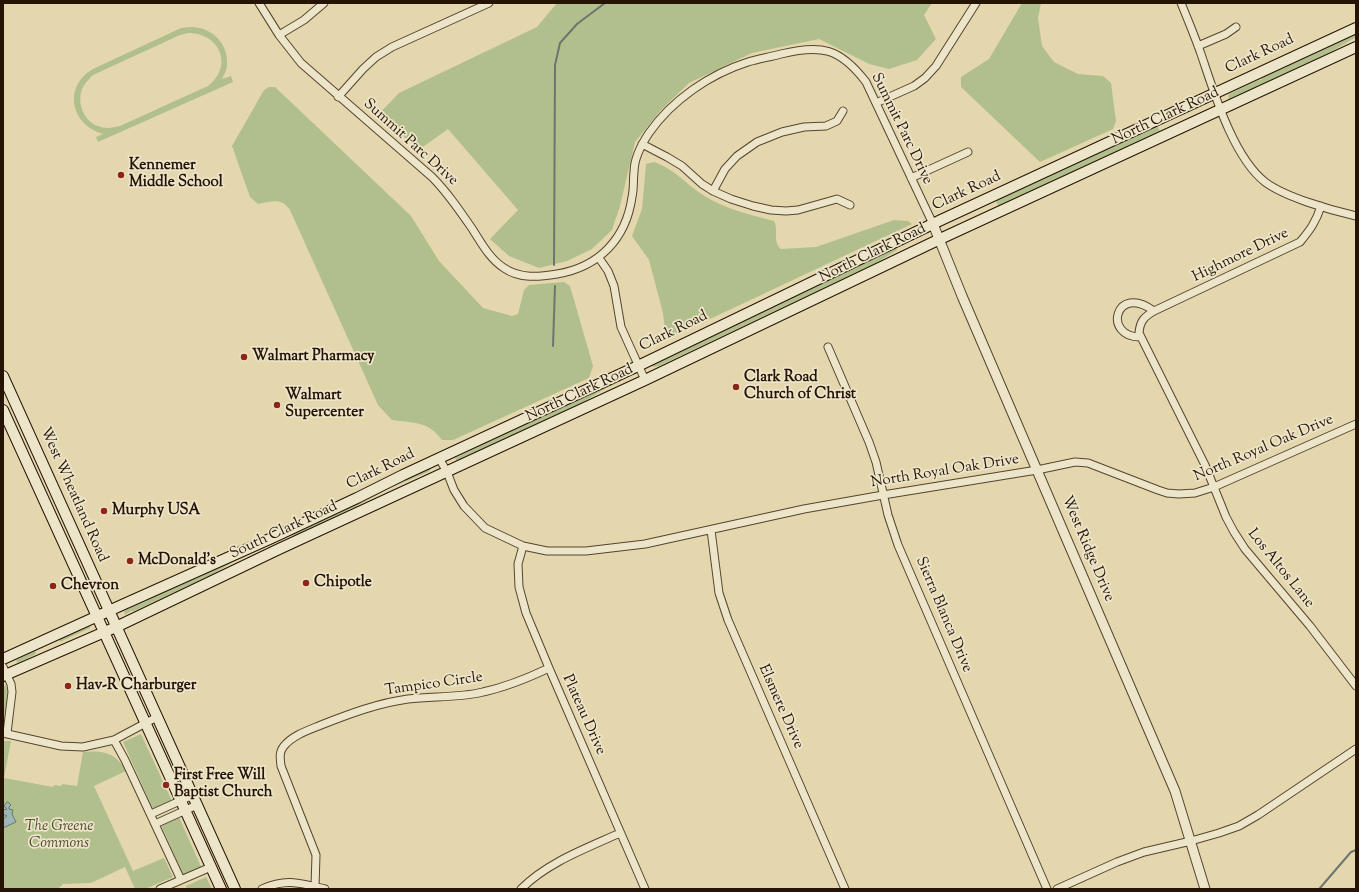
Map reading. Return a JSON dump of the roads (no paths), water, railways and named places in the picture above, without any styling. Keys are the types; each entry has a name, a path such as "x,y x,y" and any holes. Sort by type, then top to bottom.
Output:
{"main road":[{"name":"Clark Road","path":"3,659 274,537 439,458 638,366 933,224 1356,28"},
{"name":"North Clark Road","path":"447,472 645,380 940,239 1356,47"},
{"name":"West Wheatland Road","path":"3,376 235,889"},
{"path":"3,409 14,401"},
{"name":"West Wheatland Road","path":"3,409 221,889"},
{"name":"South Clark Road","path":"4,673 116,627 447,472"},
{"path":"41,494 54,488"},
{"path":"274,537 280,549"}],"street":[{"name":"Summit Parc Drive","path":"259,3 279,35 301,63 437,181 449,195 489,254 505,269 516,274 526,277 539,277 574,270 599,258 611,246 622,231 629,214 633,196 636,158 642,144 650,132 674,106 704,83 732,68 748,62 811,48 834,53 856,69 866,82 933,224"},
{"path":"279,35 304,20 324,3"},
{"path":"338,96 376,57 392,47 490,3"},
{"path":"876,103 914,86 925,78 936,66 976,3"},
{"path":"1181,3 1220,109 1230,131 1250,166 1265,181 1291,196 1356,216"},
{"path":"1198,46 1226,34 1236,27"},
{"path":"713,190 725,169 737,156 757,142 782,132 804,127 826,126 837,121 843,112"},
{"path":"642,144 667,156 682,166 702,184 732,199 771,210 786,211 798,210 837,200 850,205"},
{"path":"911,178 968,152"},
{"name":"Highmore Drive","path":"1154,311 1300,242 1317,219 1321,206"},
{"name":"West Ridge Drive","path":"933,224 962,296 1175,791 1205,889"},
{"path":"599,258 608,271 614,286 621,327 645,380"},
{"path":"1134,302 1146,305 1154,311 1145,316 1140,324 1139,333 1141,337 1135,337 1123,332 1118,322 1117,314 1122,307 1129,303 1134,302"},
{"name":"Los Altos Lane","path":"1141,337 1196,448 1226,517 1245,549 1310,626 1356,686"},
{"name":"Sierra Blanca Drive","path":"828,347 869,442 876,462 883,494 898,545 1047,889"},
{"name":"North Royal Oak Drive","path":"439,458 447,472 454,490 464,506 485,528 523,546 547,551 586,551 645,544 804,509 883,494 1038,470 1075,462 1088,463 1167,493 1195,493 1214,487 1356,424"},
{"name":"Elsmere Drive","path":"711,530 719,593 728,620 846,889"},
{"name":"Plateau Drive","path":"523,546 518,564 519,587 526,613 645,889"},
{"name":"Tampico Circle","path":"315,887 316,854 281,766 279,756 283,747 291,739 314,728 366,708 392,701 433,696 460,696 483,692 526,679 549,668"},
{"path":"4,673 12,692 5,733 61,746 83,747 114,740 157,718"},
{"path":"114,740 151,814 181,880"},
{"path":"1057,889 1117,862 1144,852 1191,841 1239,826 1356,750"},
{"path":"151,814 193,795"},
{"path":"155,824 197,805"},
{"path":"521,889 528,882 567,858 620,833"},
{"path":"160,889 211,867"},
{"path":"262,889 285,882 300,883 325,889"}],"water":[{"path":"8,802 11,805 9,809 13,810 12,814 16,822 3,828 3,819 7,816 3,814 3,810 7,809 4,806"}],"waterway":[{"path":"554,265 555,65 560,43 577,24 605,3"},
{"path":"553,346 555,286"},
{"path":"1320,888 1351,852 1356,850"}],"place":[{"name":"Kennemer Middle School","path":"121,175"},
{"name":"Walmart Pharmacy","path":"244,357"},
{"name":"Clark Road Church of Christ","path":"736,387"},
{"name":"Walmart Supercenter","path":"277,405"},
{"name":"Murphy USA","path":"104,511"},
{"name":"McDonald's","path":"130,561"},
{"name":"Chipotle","path":"306,583"},
{"name":"Chevron","path":"53,586"},
{"name":"Hav-R Charburger","path":"68,686"},
{"name":"First Free Will Baptist Church","path":"166,785"}],"park label":[{"name":"The Greene Commons","path":"59,836"}]}
